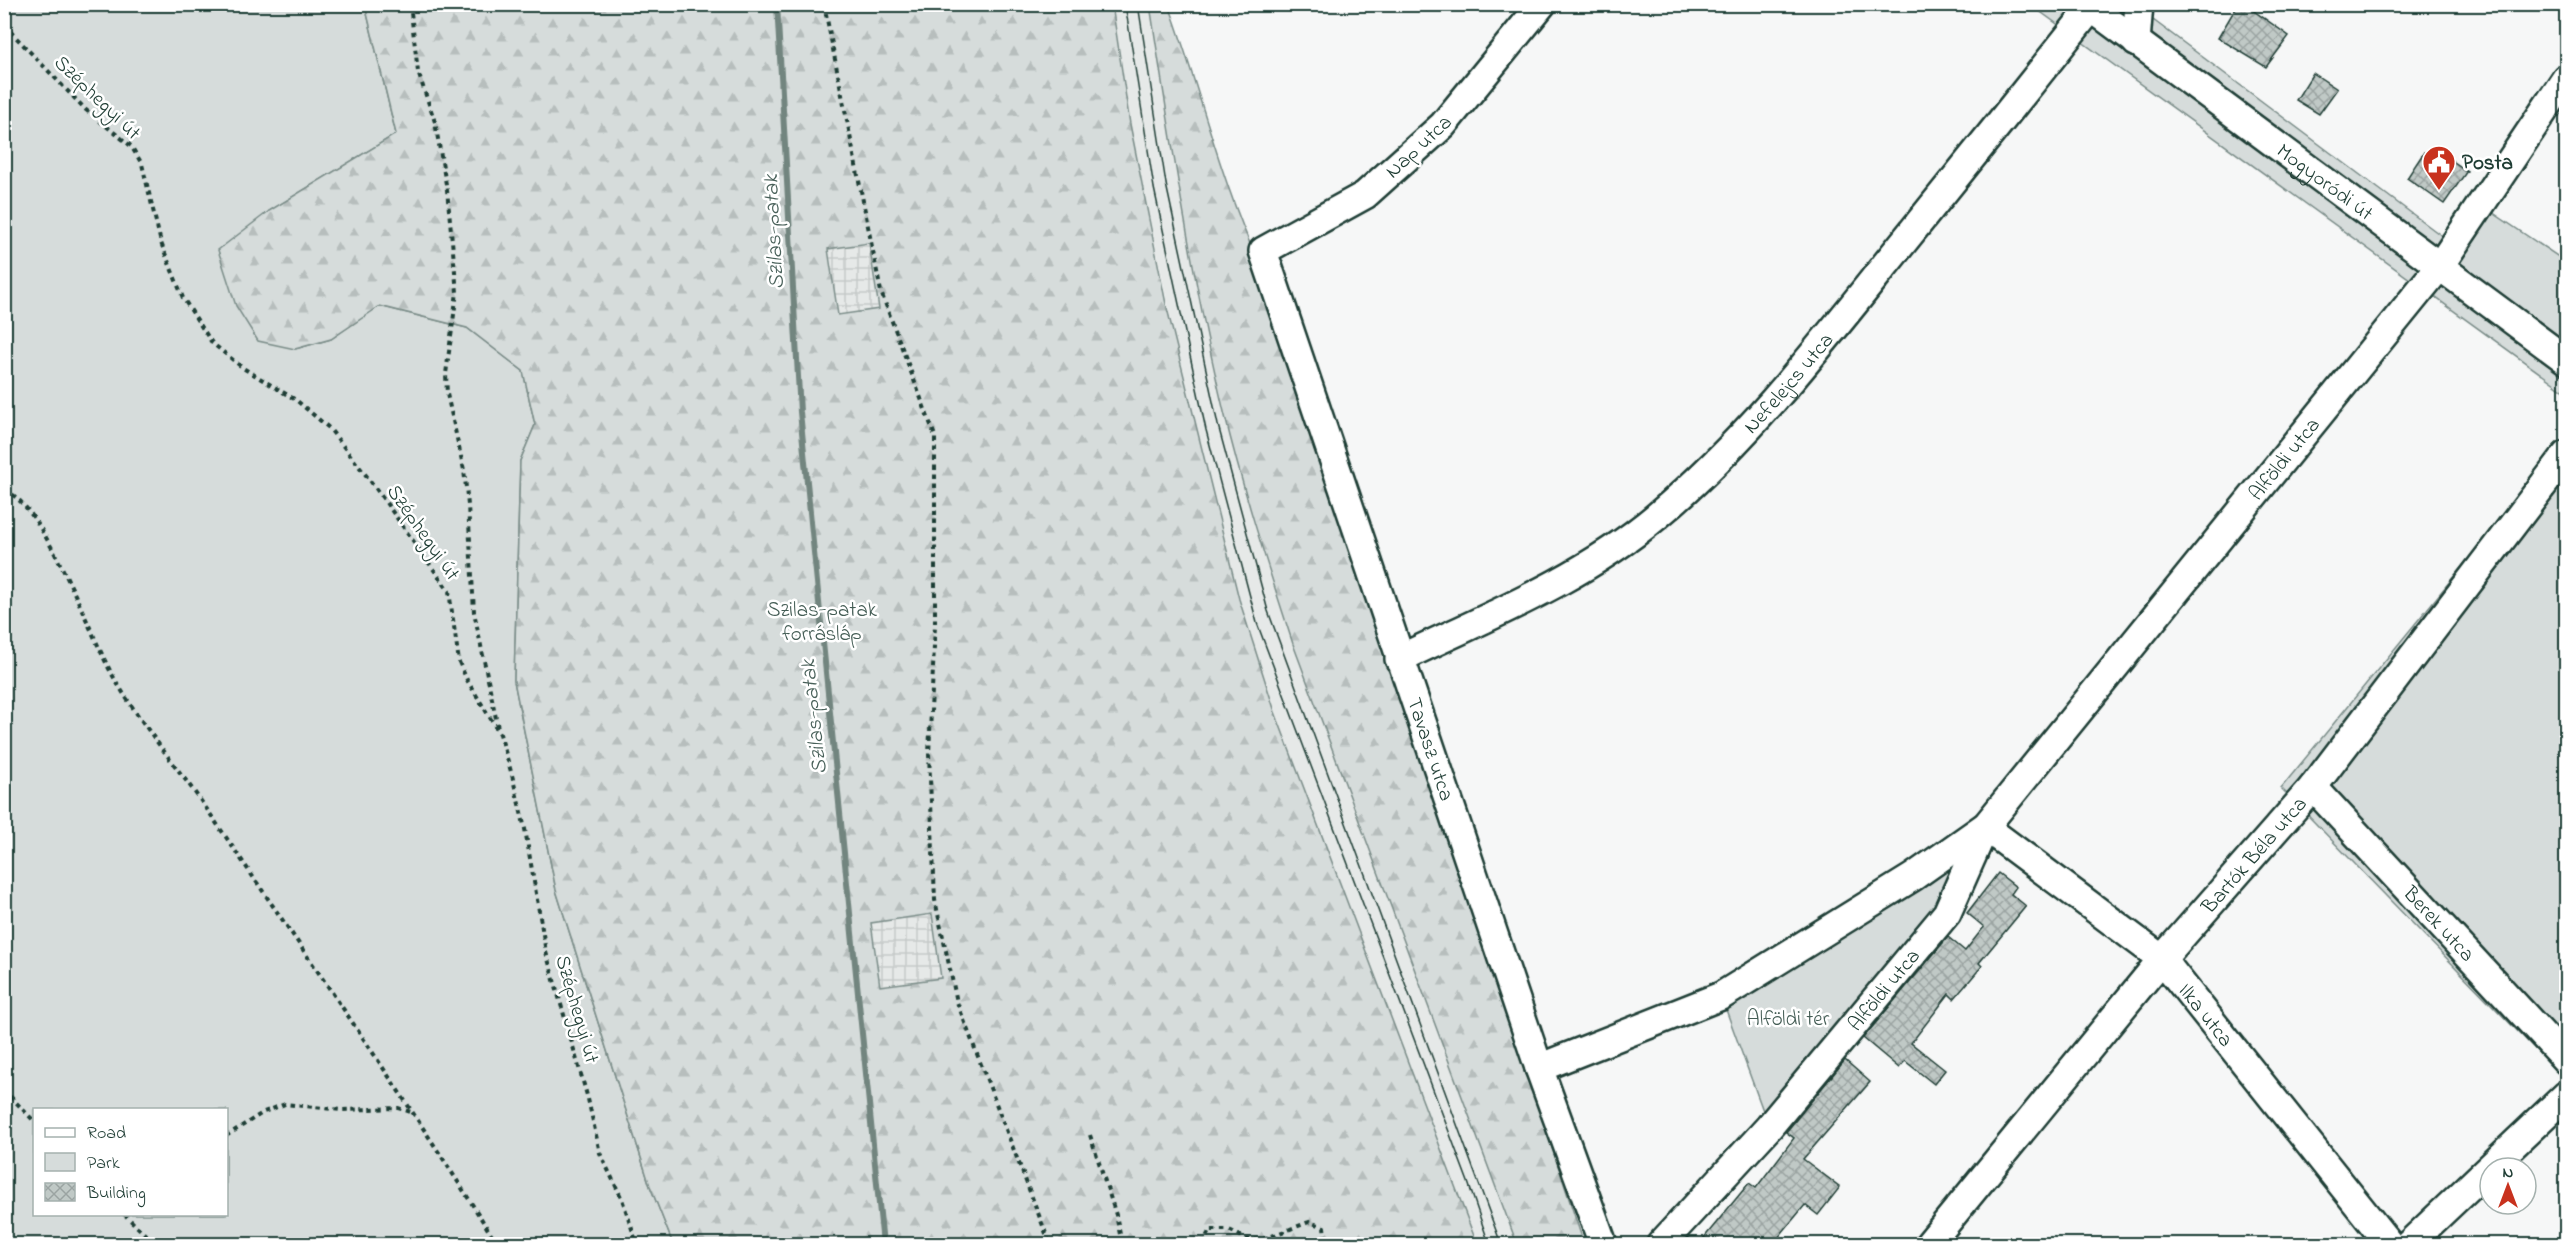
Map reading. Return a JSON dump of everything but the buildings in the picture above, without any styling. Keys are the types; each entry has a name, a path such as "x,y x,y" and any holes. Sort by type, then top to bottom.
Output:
{"street":[{"name":"Nap utca","path":"1263,251 1365,195 1443,125 1542,4"},
{"path":"2136,42 2139,4"},
{"name":"Mogyoródi út","path":"2089,6 2566,360"},
{"name":"Nefelejcs utca","path":"1399,659 1571,576 1656,517 1708,469 1757,422 1833,330 2089,6"},
{"name":"Alföldi utca","path":"1661,1245 1769,1126 1947,913 1985,827 2439,267 2505,152 2566,78"},
{"name":"Tavasz utca","path":"1263,251 1399,659 1539,1068 1603,1245"},
{"name":"Bartók Béla utca","path":"1929,1245 2162,959 2313,787 2566,455"},
{"name":"Berek utca","path":"2313,787 2566,1060"},
{"name":"Alföldi utca","path":"1539,1068 1721,996 1913,876 1985,827"},
{"name":"Ilka utca","path":"1985,827 2162,959 2389,1245"},
{"path":"2409,1245 2566,1095"}],"path":[{"path":"410,4 418,72 435,122 447,190 457,291 446,374 447,394 464,470 476,622 500,734"},
{"path":"824,4 881,291 935,436 935,625 929,754 935,900 957,1002 1050,1245"},
{"name":"Széphegyi út","path":"4,25 86,110 130,146 142,164 161,243 183,298 212,343 243,368 296,400 329,428 441,577 449,591 459,662 467,680 500,734 525,829 546,952 588,1099 600,1153 622,1199 637,1245"},
{"path":"4,491 20,499 37,523 69,579 113,677 202,802 461,1184 497,1245"},
{"path":"4,1090 33,1121"},
{"path":"228,1135 264,1112 285,1104 342,1110 398,1108 411,1112"},
{"path":"1090,1135 1116,1215 1122,1245"},
{"path":"125,1216 155,1245"},
{"path":"1202,1245 1210,1230 1229,1230 1247,1239 1261,1240 1309,1222 1323,1227 1326,1245"}],"shaded area":[{"path":"1112,5 1150,5 1180,196 1293,644 1517,1244 1477,1244 1275,712 1239,599 1184,383 1130,124"},
{"path":"869,243 879,309 838,315 827,249"},
{"path":"932,914 941,978 880,986 871,923"}],"green space":[{"path":"5,5 365,5 396,134 269,211 295,349 331,339 379,306 467,328 523,371 535,425 520,461 514,681 556,890 650,1186 673,1244 5,1244"},
{"name":"Szilas-patak forrásláp","path":"365,5 1112,5 1130,124 1166,304 1239,599 1275,712 1477,1244 673,1244 650,1186 556,890 514,681 520,461 535,425 523,371 467,328 380,306 331,339 295,349 258,341 236,306 218,250 269,211 396,134","holes":["869,243 879,309 838,315 828,249","932,914 941,978 880,986 871,923"]},
{"path":"1150,5 1169,5 1233,201 1259,264 1584,1244 1517,1244 1293,644 1239,471 1212,362 1183,209"},
{"path":"2031,5 2133,5 2442,236 2471,198 2566,262 2566,392"},
{"path":"2566,439 2566,871 2563,874 2566,878 2566,1081 2281,788"},
{"name":"Alföldi tér","path":"1985,827 1947,913 1769,1127 1721,996"}],"waterway":[{"name":"Szilas-patak","path":"777,4 800,412 883,1244"}],"tram line":[{"path":"1125,4 1154,188 1206,430 1257,623 1468,1182 1489,1244"},
{"path":"1138,4 1166,184 1218,425 1268,611 1501,1244"}],"place":[{"name":"Posta","path":"2439,191"}]}
